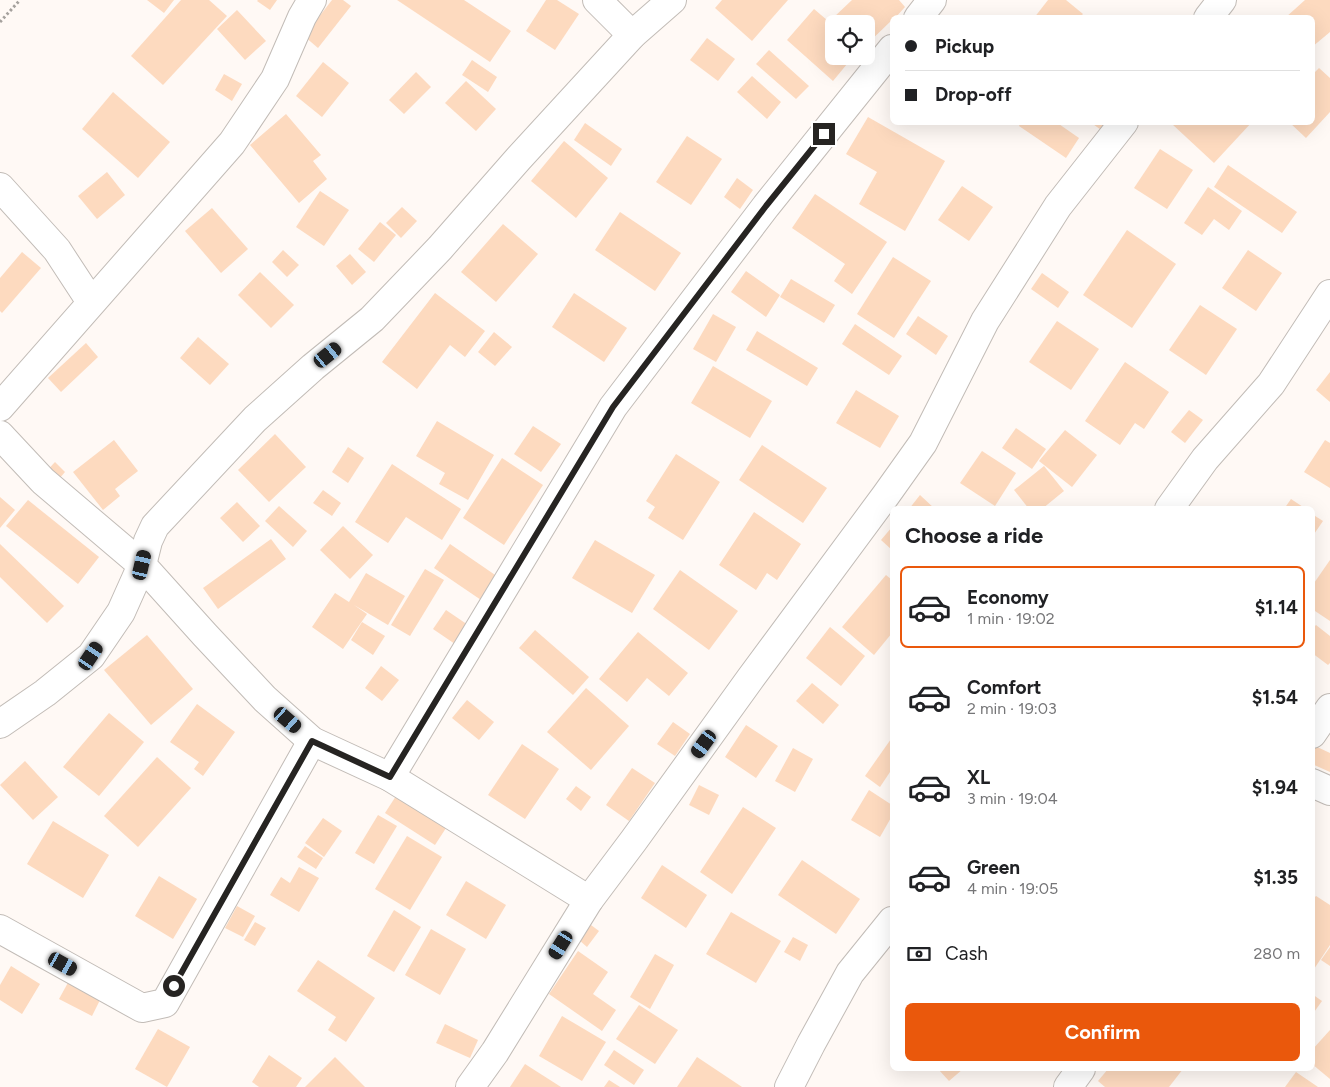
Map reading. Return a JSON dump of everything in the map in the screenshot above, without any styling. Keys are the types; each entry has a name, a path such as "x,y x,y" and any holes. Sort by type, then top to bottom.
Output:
{"street":[{"path":"0,407 232,143 275,79 302,17 312,0"},
{"path":"598,0 632,36"},
{"path":"0,724 45,693 91,656 121,612 142,565 148,541 155,526 255,419 313,367 372,319 440,248 519,158 632,36 672,0"},
{"path":"920,15 932,0"},
{"path":"1210,15 1222,0"},
{"path":"390,777 613,407 766,206 890,51"},
{"path":"470,1087 495,1052 589,900 923,443 985,321 1058,206 1122,125"},
{"path":"0,187 57,250 91,302"},
{"path":"1171,506 1205,459 1271,384 1330,294"},
{"path":"0,436 43,481 142,565 265,700 312,741 390,777 589,900"},
{"path":"1315,730 1330,708"},
{"path":"0,929 142,1008 165,1003 312,741"},
{"path":"1315,784 1330,791"},
{"path":"789,1087 850,973 890,923"},
{"path":"1068,1087 1079,1071"}],"path":[{"path":"0,22 20,0"}],"building":[{"path":"147,0 174,0 164,13"},
{"path":"181,0 209,0 227,16 163,85 131,56"},
{"path":"258,0 277,0 270,10"},
{"path":"332,0 343,0 351,6 318,48 304,36"},
{"path":"397,0 464,0 511,31 490,62"},
{"path":"546,0 557,0 579,14 555,50 526,31"},
{"path":"722,0 788,0 752,41 715,8"},
{"path":"852,0 899,0 905,7 898,15 890,15 890,22 875,36 875,15 836,15"},
{"path":"1048,0 1066,0 1083,14 1082,15 1036,15"},
{"path":"1305,0 1330,0 1330,32 1315,44 1315,15 1288,15"},
{"path":"814,9 825,18 825,65 846,65 833,81 787,40"},
{"path":"237,10 266,41 245,60 217,29"},
{"path":"707,38 735,59 718,81 690,60"},
{"path":"769,50 809,86 796,99 756,64"},
{"path":"472,60 497,77 488,92 462,75"},
{"path":"323,62 349,83 322,117 296,96"},
{"path":"1319,68 1330,78 1330,112 1306,138 1292,125 1315,125 1315,72"},
{"path":"416,72 431,87 404,114 389,100"},
{"path":"224,74 242,84 232,101 215,90"},
{"path":"752,76 781,102 767,119 737,92"},
{"path":"466,81 496,109 476,131 445,103"},
{"path":"113,92 170,142 138,178 82,129"},
{"path":"286,114 321,155 313,161 327,179 299,203 250,145"},
{"path":"868,117 945,161 905,231 859,204 877,172 846,154"},
{"path":"585,123 622,149 611,166 574,140"},
{"path":"1060,125 1079,138 1066,158 1019,126"},
{"path":"1094,125 1109,125 1104,132"},
{"path":"1173,125 1249,125 1214,163"},
{"path":"687,136 722,159 691,205 656,182"},
{"path":"564,141 608,178 576,218 531,181"},
{"path":"1160,149 1193,170 1167,209 1134,188"},
{"path":"1228,165 1297,212 1282,233 1214,187"},
{"path":"107,172 125,195 97,219 78,196"},
{"path":"737,178 753,190 740,209 724,197"},
{"path":"962,186 993,207 969,241 938,220"},
{"path":"1208,187 1242,211 1229,230 1214,219 1202,235 1184,223"},
{"path":"320,191 349,210 324,246 296,227"},
{"path":"815,194 887,242 852,294 834,281 845,264 792,228"},
{"path":"402,207 417,221 401,238 386,223"},
{"path":"212,208 248,249 221,273 185,231"},
{"path":"620,212 681,253 655,291 595,250"},
{"path":"380,222 396,235 374,262 358,249"},
{"path":"503,224 538,254 496,302 461,272"},
{"path":"1127,230 1176,264 1132,328 1083,295"},
{"path":"283,250 299,265 287,277 272,262"},
{"path":"1248,250 1282,273 1256,311 1222,288"},
{"path":"22,252 41,268 2,313 0,311 0,278"},
{"path":"350,254 366,272 352,285 336,266"},
{"path":"893,257 931,281 894,338 857,314"},
{"path":"746,271 780,295 766,317 731,292"},
{"path":"260,272 294,305 271,328 238,295"},
{"path":"1042,273 1069,292 1058,308 1031,289"},
{"path":"791,279 835,305 824,323 780,297"},
{"path":"435,293 485,331 465,357 450,345 417,389 382,362"},
{"path":"574,293 627,328 604,362 552,327"},
{"path":"1200,305 1237,329 1206,375 1169,350"},
{"path":"713,314 736,327 716,362 693,349"},
{"path":"918,316 948,336 936,355 906,334"},
{"path":"1057,321 1099,349 1071,390 1029,362"},
{"path":"855,324 902,356 889,375 842,344"},
{"path":"757,331 818,368 807,386 746,350"},
{"path":"494,332 512,347 495,366 478,352"},
{"path":"198,337 229,364 210,385 180,358"},
{"path":"86,343 98,357 61,392 48,378"},
{"path":"1125,362 1169,392 1144,429 1135,423 1120,445 1085,421"},
{"path":"713,366 772,401 750,438 691,403"},
{"path":"1330,372 1330,402 1316,390"},
{"path":"856,390 899,416 880,448 836,423"},
{"path":"1189,410 1203,420 1185,443 1171,432"},
{"path":"437,421 494,455 468,500 439,484 445,473 416,456"},
{"path":"533,426 561,444 541,472 514,454"},
{"path":"1016,428 1046,449 1032,469 1002,448"},
{"path":"1065,430 1097,455 1072,487 1039,461"},
{"path":"275,434 306,467 269,502 238,470"},
{"path":"114,440 138,471 115,489 120,496 103,510 73,472"},
{"path":"1325,440 1330,443 1330,488 1304,472"},
{"path":"762,445 827,488 803,523 739,480"},
{"path":"348,447 364,458 348,483 332,472"},
{"path":"982,451 1016,473 995,506 960,483"},
{"path":"676,454 720,482 683,540 648,518 655,507 646,501"},
{"path":"502,458 543,485 504,545 463,518"},
{"path":"55,462 65,472 53,486 42,476"},
{"path":"392,464 461,509 442,540 406,517 388,543 355,522"},
{"path":"1044,466 1064,491 1046,506 1027,506 1014,490"},
{"path":"323,490 341,503 332,516 313,503"},
{"path":"920,495 932,506 911,506"},
{"path":"0,497 15,510 0,528"},
{"path":"1291,499 1302,506 1286,506"},
{"path":"28,500 99,557 78,584 6,526"},
{"path":"237,502 260,526 243,542 220,518"},
{"path":"279,506 307,531 293,547 265,521"},
{"path":"754,512 801,544 777,580 767,573 756,590 719,565"},
{"path":"1315,516 1323,521 1315,533"},
{"path":"343,526 373,555 350,579 320,550"},
{"path":"890,529 890,548 881,540"},
{"path":"271,539 286,559 218,609 203,588"},
{"path":"595,540 655,575 632,613 572,578"},
{"path":"0,544 64,606 47,623 0,577"},
{"path":"450,544 501,579 484,602 434,568"},
{"path":"1330,560 1330,621 1315,611 1315,582"},
{"path":"425,569 444,580 410,636 391,625"},
{"path":"680,570 738,611 709,650 653,609"},
{"path":"366,573 405,596 388,625 354,605 367,614 343,649 312,627 335,593 349,602"},
{"path":"886,575 890,578 890,635 874,655 842,627"},
{"path":"446,610 468,625 455,644 433,629"},
{"path":"362,622 385,636 373,655 351,640"},
{"path":"1315,626 1330,636 1330,663 1328,665 1315,655"},
{"path":"830,627 865,656 841,686 806,658"},
{"path":"535,630 589,677 573,695 519,648"},
{"path":"638,632 688,673 669,696 647,678 627,702 599,679"},
{"path":"147,635 193,689 151,725 104,670"},
{"path":"381,666 399,680 382,701 365,688"},
{"path":"812,683 839,705 823,724 796,701"},
{"path":"586,688 629,726 591,770 547,732"},
{"path":"467,700 494,722 479,740 452,718"},
{"path":"197,704 235,732 203,776 194,769 199,762 170,742"},
{"path":"109,713 144,742 99,796 63,767"},
{"path":"673,722 690,734 675,756 657,744"},
{"path":"746,725 778,746 756,778 725,757"},
{"path":"890,740 890,772 880,787 865,776"},
{"path":"522,744 559,769 525,819 488,795"},
{"path":"1315,746 1330,753 1330,772 1315,765"},
{"path":"793,748 813,759 795,792 775,781"},
{"path":"157,757 191,788 138,847 104,816"},
{"path":"25,761 58,797 33,820 0,785"},
{"path":"632,768 655,783 629,821 606,805"},
{"path":"699,785 719,795 709,815 689,805"},
{"path":"576,786 591,797 581,811 566,799"},
{"path":"869,790 890,804 890,820 880,837 851,820"},
{"path":"396,796 446,828 435,845 385,813"},
{"path":"743,807 776,828 732,894 700,872"},
{"path":"378,815 397,826 374,864 355,853"},
{"path":"323,818 342,831 324,857 305,843"},
{"path":"53,821 109,855 83,898 27,864"},
{"path":"407,836 442,857 410,910 375,889"},
{"path":"305,846 323,858 316,869 297,857"},
{"path":"802,860 860,899 836,934 778,895"},
{"path":"662,865 707,895 686,928 641,898"},
{"path":"299,867 319,878 299,912 270,895 281,877 290,883"},
{"path":"159,876 197,899 173,939 135,916"},
{"path":"466,881 506,905 486,939 446,915"},
{"path":"1315,897 1330,905 1330,945 1315,968"},
{"path":"237,906 255,916 243,937 225,928"},
{"path":"394,910 421,927 394,972 367,956"},
{"path":"731,912 781,941 756,983 706,954"},
{"path":"255,922 266,928 255,946 244,940"},
{"path":"591,925 599,931 587,947 579,940"},
{"path":"431,929 466,949 440,995 405,975"},
{"path":"793,937 808,945 800,961 784,952"},
{"path":"1330,947 1330,966 1321,960"},
{"path":"578,951 608,972 593,994 616,1010 602,1031 549,994"},
{"path":"655,954 674,965 650,1009 630,997"},
{"path":"318,960 375,998 346,1042 328,1030 336,1017 297,991"},
{"path":"11,966 40,984 22,1014 0,1000 0,985"},
{"path":"70,979 102,996 92,1016 59,999"},
{"path":"1315,996 1322,1001 1315,1011"},
{"path":"639,1005 678,1030 655,1064 616,1039"},
{"path":"562,1016 606,1042 582,1081 539,1056"},
{"path":"445,1024 478,1040 470,1058 436,1043"},
{"path":"158,1029 190,1047 167,1087 135,1069"},
{"path":"1330,1030 1330,1079 1315,1066 1315,1047"},
{"path":"614,1050 644,1070 634,1085 604,1065"},
{"path":"269,1055 302,1078 296,1087 259,1087 252,1082"},
{"path":"335,1057 365,1087 305,1087"},
{"path":"697,1057 742,1087 677,1087"},
{"path":"525,1064 561,1087 510,1087"},
{"path":"940,1071 961,1071 949,1081"},
{"path":"1106,1071 1181,1071 1169,1087 1105,1087 1098,1081"},
{"path":"1296,1072 1318,1087 1285,1087"},
{"path":"609,1080 620,1087 604,1087"}],"route":[{"path":"174,986 312,741 390,777 613,407 766,206 824,134"}]}
